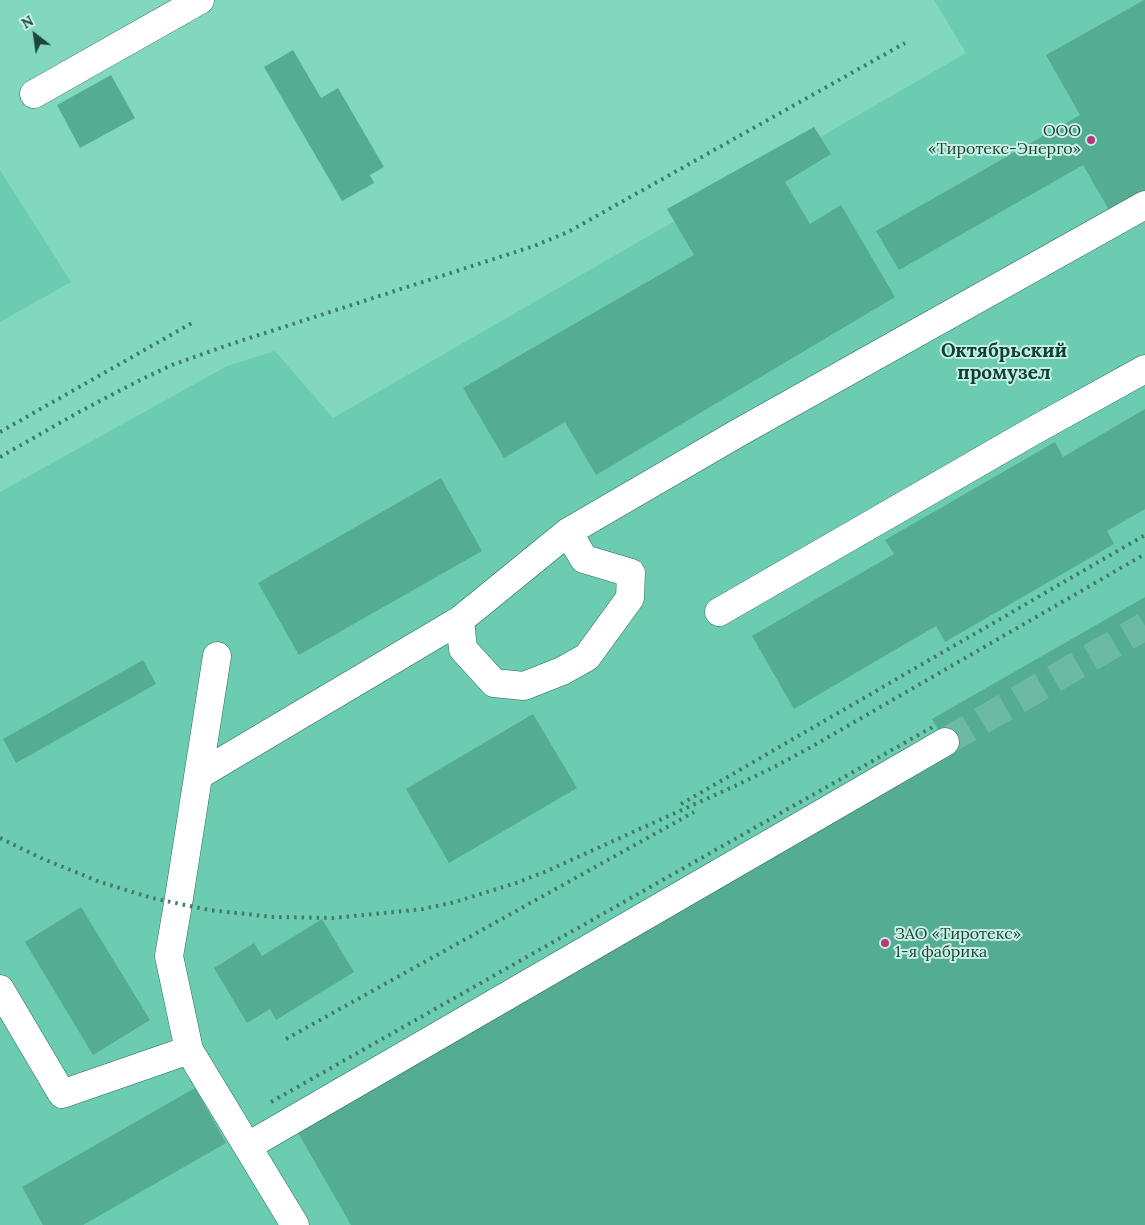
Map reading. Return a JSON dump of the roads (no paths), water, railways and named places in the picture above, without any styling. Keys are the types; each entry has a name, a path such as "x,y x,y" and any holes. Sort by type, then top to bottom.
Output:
{"lane":[{"path":"34,94 200,0"},
{"path":"199,775 460,620 568,532 738,433 1145,205"},
{"path":"719,612 1145,368"},
{"path":"460,620 463,649 494,683 524,686 562,671 586,657 630,598 632,573 584,559 568,532"},
{"path":"217,656 169,956 189,1050 296,1225"},
{"path":"248,1146 945,742"},
{"path":"0,989 62,1094 189,1050"}],"tunnel":[{"path":"945,742 1145,626"}],"railway":[{"path":"0,457 79,412 172,365 231,344 534,246 568,232 905,43"},
{"path":"0,432 192,323"},
{"path":"681,804 1145,535"},
{"path":"0,838 41,858 100,882 152,898 209,910 274,917 334,918 423,909 455,902 547,871 776,766 1145,554"},
{"path":"271,1102 936,725"},
{"path":"286,1039 694,812"}],"place":[{"name":"ООО «Тиротекс-Энерго»","path":"1091,140"},
{"name":"ЗАО «Тиротекс» 1-я фабрика","path":"885,943"}],"district":[{"name":"Октябрьский промузел","path":"1004,363"}]}
